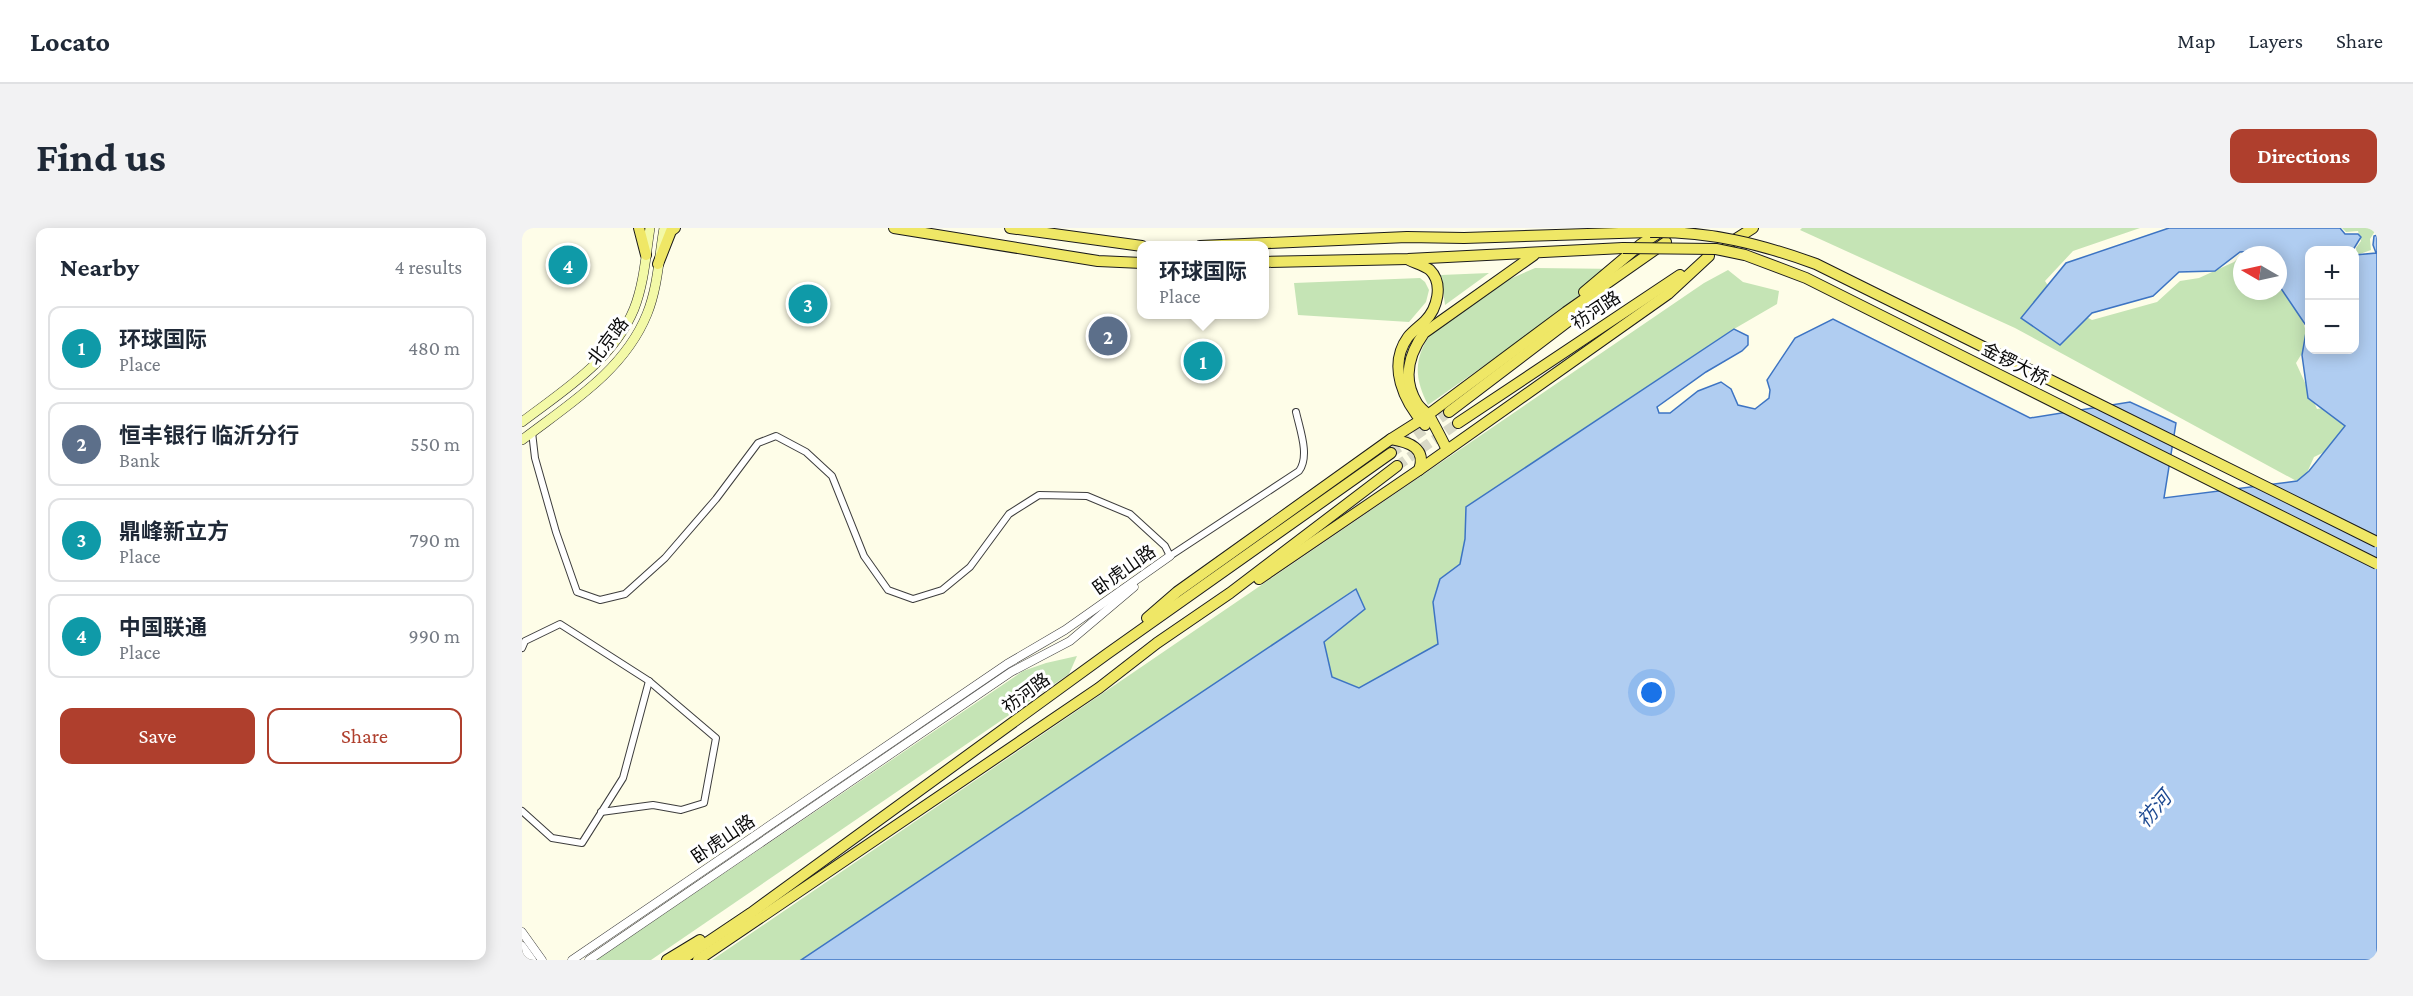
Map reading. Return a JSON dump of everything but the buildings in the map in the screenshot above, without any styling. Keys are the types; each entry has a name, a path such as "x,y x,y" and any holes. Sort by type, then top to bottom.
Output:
{"main road":[{"path":"639,228 646,255"},
{"name":"北京路","path":"522,423 589,371 624,330 634,308 650,228"},
{"name":"北京路","path":"522,440 598,381 620,359 636,336 647,313 664,228"},
{"path":"658,264 671,231 675,228"},
{"path":"894,228 1098,261 1137,263"},
{"path":"1016,228 1137,245"},
{"path":"1554,235 1567,228"},
{"path":"1513,351 1640,245 1666,228"},
{"name":"祊河路","path":"1458,423 1753,228"},
{"name":"金锣大桥","path":"1269,243 1690,230 1746,241 1816,264 2377,542"},
{"name":"祊河路","path":"1449,412 1607,291 1666,242 1690,230"},
{"path":"1107,654 1177,591 1424,417 1666,242"},
{"name":"金锣大桥","path":"1269,262 1537,254 1623,248 1716,249 1745,255 1797,274 2377,564"},
{"path":"1424,417 1410,386 1410,358 1424,333 1517,265 1537,254"},
{"path":"1099,688 1448,450 1668,294 1709,256"},
{"path":"1408,259 1430,271 1438,286 1436,305 1427,319 1408,337 1400,356 1400,383 1406,398 1424,417 1448,450"},
{"path":"1391,439 1409,442 1414,446 1420,453 1419,470"},
{"name":"祊河路","path":"681,960 751,913 1107,654 1391,453"},
{"name":"祊河路","path":"698,960 1099,688 1397,466"},
{"path":"667,960 684,948 751,913"}],"street":[{"path":"532,432 535,458 577,592 600,600 625,594 665,558 716,499 758,443 776,436 806,452 832,476 864,556 888,590 913,599 942,590 970,567 1009,514 1038,495 1087,496 1130,514 1165,546 1170,556 1299,471 1304,464 1305,455 1296,412"},
{"name":"卧虎山路","path":"572,960 1007,664 1065,630 1170,556"},
{"name":"卧虎山路","path":"589,960 1011,672 1070,641 1170,556"},
{"path":"522,648 525,641 560,624 649,681 716,738 704,803 681,810 653,805 601,812"},
{"path":"522,811 552,838 582,843 623,778 649,681"},
{"path":"522,932 542,960"},
{"path":"522,946 532,960"}],"green space":[{"path":"1802,228 2140,228 2073,251 2045,281 2058,301 2092,320 2157,302 2180,281 2199,278 2233,262 2233,300 2287,300 2287,281 2293,287 2305,328 2305,348 2296,363 2317,409 2330,407 2341,409 2345,433 2335,447 2314,457 2302,484 2015,328 1800,230"},
{"path":"2342,228 2377,228 2370,239 2371,250 2359,254 2357,246 2361,241 2358,231 2346,232"},
{"path":"1535,268 1622,269 1428,405 1420,387 1418,361 1430,335 1510,279"},
{"path":"1728,270 1743,282 1779,291 1777,304 1734,329 1466,507 1465,539 1460,564 1440,579 1433,602 1439,644 1359,688 1332,677 1324,642 1364,609 1356,590 801,960 712,960 1704,283"},
{"path":"1489,273 1445,305 1441,275"},
{"path":"1420,278 1429,290 1426,302 1409,322 1298,315 1294,283"},
{"path":"1077,656 1069,674 651,960 596,960 1023,671"}],"water":[{"path":"2169,228 2340,228 2345,234 2358,234 2361,237 2355,246 2305,246 2305,324 2287,297 2287,246 2233,246 2233,257 2215,271 2179,272 2153,296 2092,313 2060,345 2021,318 2066,263"},
{"name":"祊河","path":"2377,235 2377,960 801,960 1356,589 1365,609 1324,642 1332,677 1359,688 1438,644 1433,602 1440,579 1460,564 1465,539 1466,507 1734,329 1748,336 1748,345 1657,407 1659,413 1670,413 1698,391 1721,382 1731,389 1738,405 1755,409 1769,398 1770,390 1767,380 1795,338 1833,319 2030,418 2130,402 2176,423 2164,498 2297,481 2309,471 2345,426 2308,398 2302,355 2305,338 2305,354 2359,354 2359,255 2376,253 2373,245 2374,236"}],"tunnel":[{"path":"1391,453 1449,412"},
{"path":"1397,466 1458,423"}],"place":[{"name":"中国联通","path":"568,265"},
{"name":"鼎峰新立方","path":"808,304"},
{"name":"恒丰银行 临沂分行","path":"1108,336"},
{"name":"环球国际","path":"1203,361"}]}
